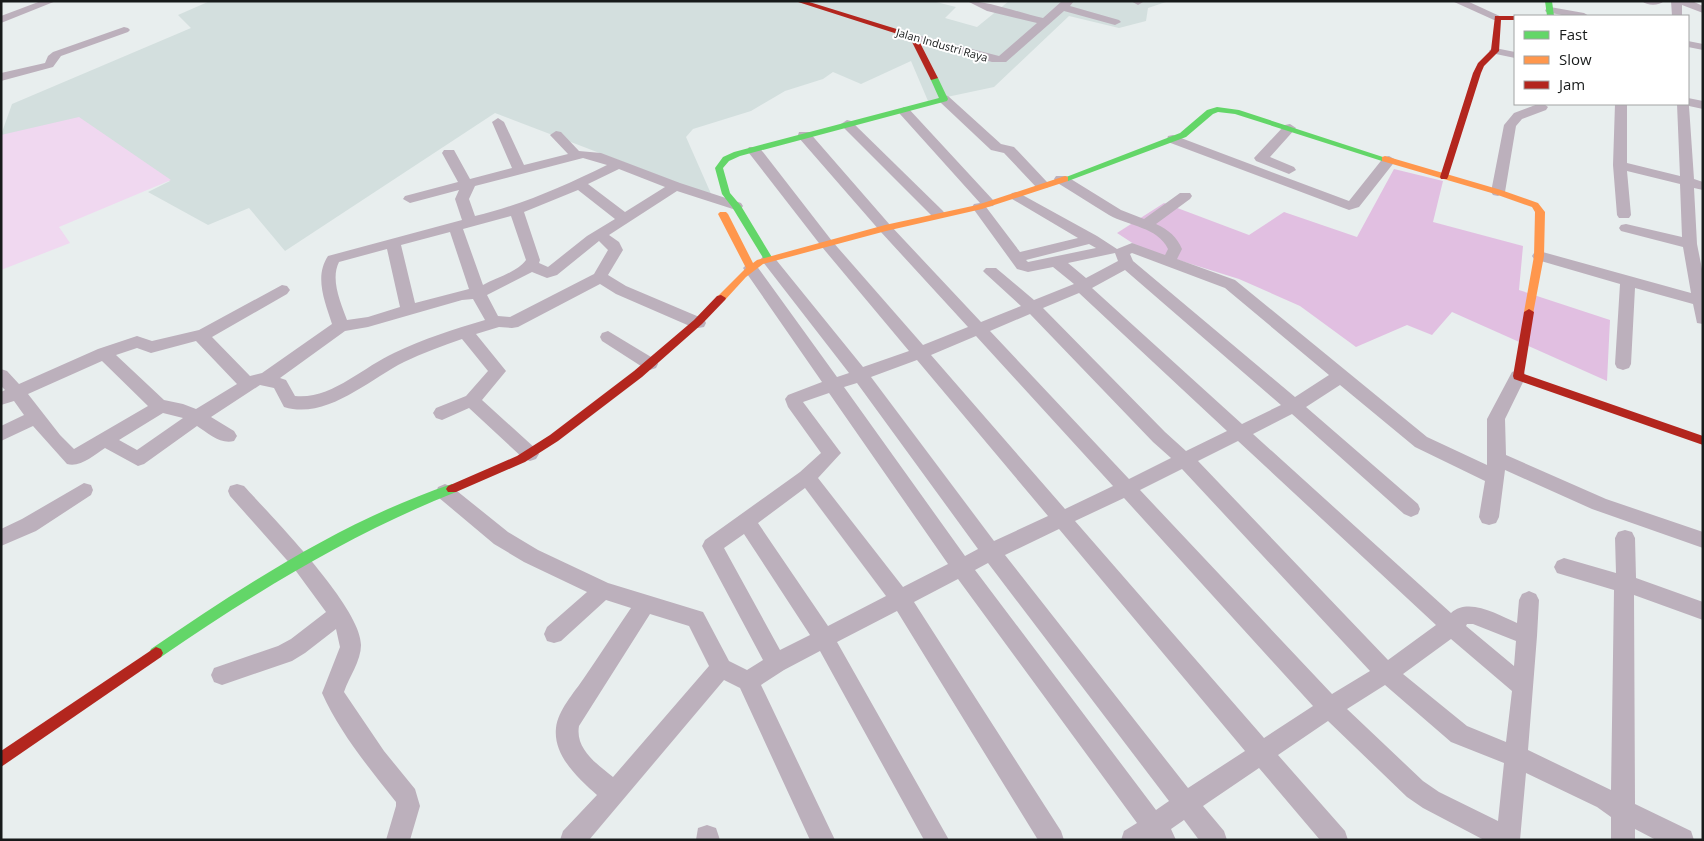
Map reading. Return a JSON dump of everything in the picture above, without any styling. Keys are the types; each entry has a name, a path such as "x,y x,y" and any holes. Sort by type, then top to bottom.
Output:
{"street":[{"path":"1,20 51,1"},
{"name":"Jalan Industri Raya","path":"798,1 913,37 999,61 1004,59 1066,4"},
{"path":"972,1 991,9 1046,22"},
{"path":"1457,1 1498,18 1514,18"},
{"path":"1647,1 1659,1"},
{"path":"1676,1 1677,15"},
{"path":"1682,1 1703,10"},
{"path":"1066,4 1115,22"},
{"path":"1549,9 1579,15"},
{"path":"1444,177 1477,72 1481,65 1495,51 1498,18"},
{"path":"1,77 49,65 55,55 124,30"},
{"path":"913,37 944,99 996,147 1009,150 1042,186"},
{"path":"1689,44 1703,47"},
{"path":"1495,51 1514,55"},
{"path":"944,99 736,154 726,159 719,168 723,198 720,209 759,263 832,385 961,567 1159,833"},
{"path":"1689,102 1703,106"},
{"path":"1621,105 1620,165 1625,221 1690,244"},
{"path":"1682,105 1690,244 1702,302 1703,319"},
{"path":"1498,192 1510,125 1518,116 1542,107"},
{"path":"1,760 130,670 236,600 300,561 352,532 402,508 445,492 530,454 617,391 650,364 698,323 735,282 759,263 938,214 1017,196 1060,179 1143,152 1183,135 1205,115 1217,109 1236,112 1290,128 1536,205 1540,212 1540,256 1518,376 1496,419 1497,459 1489,517"},
{"path":"904,111 984,205 1022,266 1028,267 1057,262 1110,250 1017,196"},
{"path":"498,122 520,171"},
{"path":"847,124 938,214"},
{"path":"1289,170 1261,158 1290,128"},
{"path":"556,135 576,155"},
{"path":"804,135 885,228 980,328 1067,426 1127,488 1330,708 1415,789 1430,800 1508,839 1523,687 1529,600"},
{"path":"1173,139 1349,206 1354,204 1388,160"},
{"path":"754,150 828,244 920,354 1336,840"},
{"path":"449,153 468,188 462,199 462,224 478,293 494,322"},
{"path":"410,199 576,155 590,154 675,186 723,198 736,206 759,263 860,375 991,552 1215,840"},
{"path":"341,326 329,285 331,260 516,210 556,195 619,164"},
{"path":"1620,165 1703,186"},
{"path":"1060,179 1116,213 1161,232 1173,243 1175,249 1169,261"},
{"path":"579,184 625,219"},
{"path":"531,266 547,273 552,272 599,235 675,186"},
{"path":"1146,225 1185,196"},
{"path":"516,210 532,256 531,266"},
{"path":"105,440 138,458 248,384 262,378 280,384 290,402 298,404 312,402 337,393 396,359 494,322 512,323 600,277 603,268 616,248 613,243 599,235"},
{"path":"1016,258 1092,239"},
{"path":"393,242 409,310"},
{"path":"1411,509 1294,406 1126,263 1122,252 1128,248 1138,249 1230,284 1421,442 1494,477"},
{"path":"1540,256 1702,302"},
{"path":"1057,262 1451,626 1523,687"},
{"path":"776,663 712,548 714,543 807,477 832,453 821,441 794,401 797,398 920,354 1083,286 1126,263"},
{"path":"266,379 341,326 368,322 461,295 478,293 508,280 531,266"},
{"path":"991,271 1032,307 1185,460 1386,673 1459,734 1468,740 1516,757 1605,799 1624,811 1682,840"},
{"path":"600,277 621,290 698,323"},
{"path":"1623,364 1628,281"},
{"path":"1,399 104,353 137,342 149,347 197,335 201,336 282,290"},
{"path":"442,413 472,400 498,371 465,332"},
{"path":"201,336 248,384"},
{"path":"608,337 650,364"},
{"path":"104,353 160,407"},
{"path":"1,375 18,392 59,447 73,459 160,407 178,408 228,436"},
{"path":"748,682 776,663 901,600 961,567 1294,406 1341,376"},
{"path":"1518,376 1703,441"},
{"path":"472,400 481,411 530,454"},
{"path":"1,434 37,416"},
{"path":"1497,459 1599,504 1703,540"},
{"path":"807,477 901,600 1052,840"},
{"path":"1,538 29,524 84,490"},
{"path":"237,491 300,561 339,614 348,630 352,646 349,658 333,693 342,710 376,759 407,797 408,806 398,840"},
{"path":"445,492 476,520 531,556 603,590 696,619 721,668 748,682 824,840"},
{"path":"746,522 824,638 937,840"},
{"path":"1623,840 1625,538"},
{"path":"1564,567 1626,585 1632,585 1703,611"},
{"path":"554,634 603,590"},
{"path":"614,794 577,760 570,746 566,729 574,712 646,603"},
{"path":"222,675 284,654 298,646 339,614"},
{"path":"1132,840 1159,833 1185,803 1386,673 1463,616 1467,614 1527,636"},
{"path":"572,840 614,794 721,668"}],"shaded area":[{"path":"210,1 932,1 956,7 945,18 977,27 1009,1 1169,1 1148,8 1146,21 1119,28 1069,16 994,87 928,101 911,61 861,84 833,72 823,79 785,91 751,111 693,129 686,137 712,196 495,113 285,251 249,208 208,225 148,192 170,181 1,135 12,104 191,28 178,15"},
{"path":"79,117 171,180 59,227 70,243 1,270 1,135"},
{"path":"1394,169 1443,181 1433,222 1523,246 1519,290 1610,320 1607,381 1452,312 1432,335 1407,325 1356,347 1300,306 1239,279 1140,248 1117,233 1164,203 1249,235 1284,212 1357,237"}],"traffic: fast":[{"path":"1548,1 1551,15"},
{"path":"768,259 736,206 726,194 719,168 726,159 737,154 944,99 934,78"},
{"path":"1065,179 1183,135 1210,112 1217,109 1236,112 1385,159"},
{"path":"156,653 233,601 340,539 389,515 452,489"}],"traffic: slow":[{"path":"1385,159 1498,192 1535,205 1540,212 1539,256 1529,312"},
{"path":"721,298 743,275 760,262 885,228 979,207 1065,179"},
{"path":"723,214 751,268"}],"traffic: jam":[{"path":"798,1 913,37 934,78"},
{"path":"1444,177 1477,73 1481,65 1495,51 1498,18 1514,18"},
{"path":"452,489 521,459 554,438 638,374 698,322 721,298"},
{"path":"1529,312 1518,376 1703,441"},
{"path":"1,760 156,653"}]}
